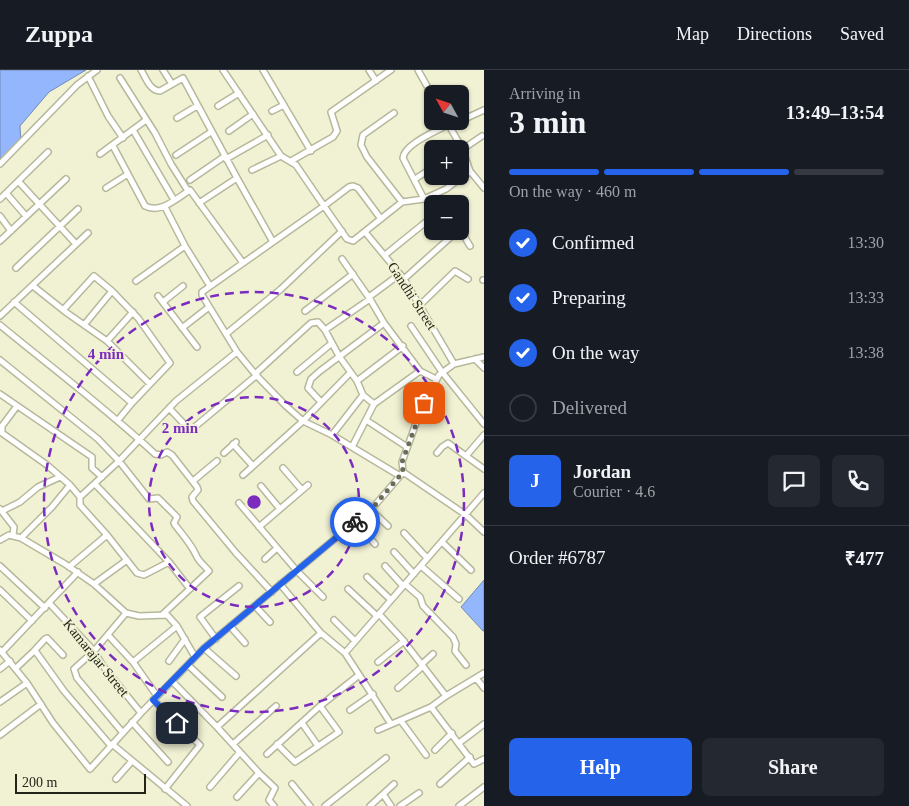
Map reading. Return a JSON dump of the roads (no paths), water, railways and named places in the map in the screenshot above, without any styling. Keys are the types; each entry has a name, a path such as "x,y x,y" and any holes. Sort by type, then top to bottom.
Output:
{"street":[{"path":"0,164 77,85 97,70"},
{"path":"141,70 152,88 156,91 160,91 183,78 225,158 273,242"},
{"path":"163,70 172,84"},
{"path":"223,70 282,156 296,165 350,241 365,232 402,202 424,199 403,158 405,151 409,147 437,130"},
{"path":"263,70 310,151"},
{"path":"369,70 376,80"},
{"path":"291,161 336,134 337,131 331,112 391,70"},
{"path":"418,70 426,85"},
{"path":"88,76 111,120 123,138"},
{"path":"120,78 188,191 190,190 243,263"},
{"path":"218,106 239,93"},
{"path":"272,111 284,105"},
{"path":"177,118 197,106"},
{"path":"469,117 484,110"},
{"path":"394,113 363,135 361,145 367,157 402,202"},
{"path":"229,131 254,114"},
{"path":"100,154 146,120"},
{"path":"133,130 174,200"},
{"path":"176,155 211,132"},
{"path":"190,180 225,158 268,135"},
{"path":"469,145 482,136"},
{"path":"113,146 145,206 151,208 165,207 188,191"},
{"path":"0,198 19,182 48,152"},
{"path":"252,170 282,156"},
{"path":"433,195 446,189 470,171 484,188"},
{"path":"415,179 424,173"},
{"path":"106,188 128,174"},
{"path":"198,203 237,178"},
{"path":"0,241 66,179"},
{"path":"19,182 76,244"},
{"path":"381,219 358,188 354,186 349,187 201,293 237,352 286,406 303,420 402,474 466,515 484,532"},
{"path":"6,193 26,216"},
{"path":"165,207 185,246 210,286"},
{"path":"16,268 78,209"},
{"path":"0,216 11,231"},
{"path":"385,255 424,223"},
{"path":"226,334 280,289 342,231"},
{"name":"Gandhi Street","path":"365,232 400,274 454,364"},
{"path":"0,316 88,233"},
{"path":"404,280 448,240"},
{"path":"466,240 470,246"},
{"path":"136,281 185,246"},
{"path":"342,259 370,298 384,323 403,346 420,372 436,379"},
{"path":"419,306 455,271 468,279"},
{"path":"305,311 353,274"},
{"path":"325,330 400,274"},
{"path":"63,310 94,276 133,312 170,363 118,420"},
{"path":"33,286 107,342 150,384"},
{"path":"163,302 183,286"},
{"path":"84,325 112,291"},
{"path":"158,296 197,347"},
{"path":"14,302 132,403"},
{"path":"182,328 209,307"},
{"path":"107,342 133,312"},
{"path":"168,408 184,426 191,430 311,323 318,322 325,330 350,374 357,381 363,395 374,404"},
{"path":"321,402 310,391 308,386 315,375 384,323"},
{"path":"0,325 118,420 157,455 167,452 172,455 198,490 192,497 193,501 236,553 272,592"},
{"path":"411,326 442,372 484,424"},
{"path":"297,372 332,343"},
{"path":"357,381 403,346"},
{"path":"80,497 119,461 168,408 237,352"},
{"path":"78,572 50,604 1,651 16,668 90,769 132,722 204,648 370,509 402,474 402,462 407,447 420,412 436,379 442,372 454,364 484,357"},
{"path":"475,359 484,368"},
{"path":"0,360 98,439 119,461 149,499 158,498 176,516 175,525 192,546 196,556 209,570 163,614 152,616 126,613 78,572 21,538 13,535 0,540"},
{"path":"352,447 374,404 420,372"},
{"path":"243,475 350,374"},
{"path":"0,394 92,457 92,468 102,477"},
{"path":"332,435 363,395"},
{"path":"17,406 2,426 2,433 5,437 47,464 70,485 80,497 80,505 137,573 144,575 169,562"},
{"path":"366,420 407,447"},
{"path":"466,456 484,435"},
{"path":"224,453 235,443 253,466"},
{"path":"437,453 448,443 484,469"},
{"path":"193,481 217,461"},
{"path":"284,468 302,490"},
{"path":"13,535 14,527 1,510 20,502 34,489 60,477"},
{"path":"95,484 169,562 190,589"},
{"path":"21,538 52,508 70,485"},
{"path":"259,527 308,485"},
{"path":"261,486 280,509"},
{"path":"345,653 484,493"},
{"path":"239,503 323,598"},
{"path":"370,509 388,526"},
{"path":"355,522 375,544"},
{"path":"404,533 427,558"},
{"path":"69,567 107,535"},
{"path":"442,542 471,570"},
{"path":"265,559 277,548"},
{"path":"394,552 414,574"},
{"path":"94,584 127,560"},
{"path":"0,566 45,608"},
{"path":"385,566 404,585 420,597 423,606 453,637 456,644 455,651 466,665"},
{"path":"421,566 459,600"},
{"path":"367,577 391,600"},
{"path":"280,584 321,633 345,653 391,724"},
{"path":"216,639 200,617 239,586"},
{"path":"348,589 404,641 446,696"},
{"path":"0,590 32,621"},
{"name":"Kamarajar Street","path":"50,604 94,651 103,666 141,713"},
{"path":"255,606 270,622"},
{"path":"122,733 77,678 74,669 94,651 126,613"},
{"path":"163,614 167,615 177,626 195,657"},
{"path":"334,620 355,641"},
{"path":"133,662 177,626"},
{"path":"230,626 245,643"},
{"path":"217,727 321,633"},
{"path":"108,635 133,662 155,698 200,746 165,789"},
{"path":"16,668 48,638 64,655"},
{"path":"169,661 185,639"},
{"path":"378,662 404,641"},
{"path":"204,648 236,676"},
{"path":"34,651 64,691 111,745 187,806"},
{"path":"398,688 433,654"},
{"path":"0,669 10,661"},
{"path":"188,664 222,697"},
{"path":"378,730 431,707 484,674"},
{"path":"267,754 320,706 359,675"},
{"path":"476,678 484,688"},
{"path":"172,680 275,788 269,800 274,806"},
{"path":"0,702 27,683"},
{"path":"350,710 372,694"},
{"path":"0,735 41,704"},
{"path":"233,744 276,706"},
{"path":"277,744 295,762 339,732 320,706"},
{"path":"431,707 474,764 484,759"},
{"path":"402,721 426,755"},
{"path":"132,722 168,762"},
{"path":"302,723 318,746"},
{"path":"459,743 484,724"},
{"path":"435,750 452,733"},
{"path":"210,787 240,752"},
{"path":"440,784 470,757"},
{"path":"325,806 386,758"},
{"path":"116,779 132,761"},
{"path":"236,797 259,773"},
{"path":"292,784 310,806"},
{"path":"370,806 394,784"},
{"path":"459,806 467,804 484,787"},
{"path":"400,806 419,793"},
{"path":"383,794 391,806"},
{"path":"176,806 181,801"}],"water":[{"path":"0,70 86,70 49,92 20,126 21,144 0,164"},
{"path":"484,580 484,631 483,631 461,607"}]}
